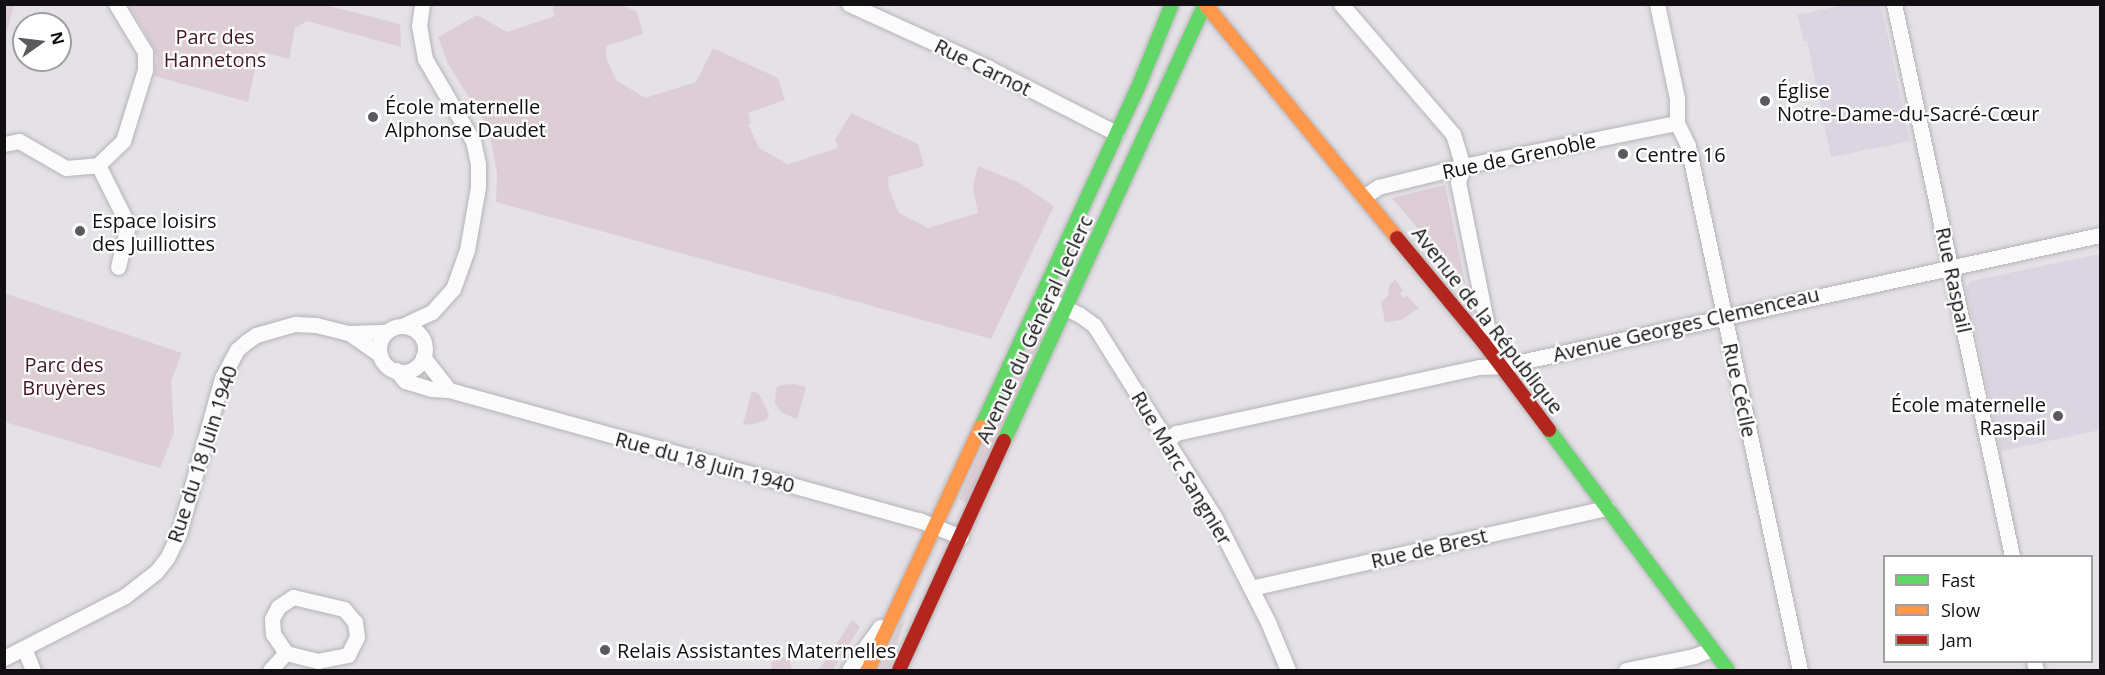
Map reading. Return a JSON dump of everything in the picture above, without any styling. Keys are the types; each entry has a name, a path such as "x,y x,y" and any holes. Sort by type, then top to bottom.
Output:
{"main road":[{"name":"Avenue du Général Leclerc","path":"868,670 1154,51 1172,4"},
{"name":"Avenue du Général Leclerc","path":"899,670 1205,4"},
{"name":"Avenue de la République","path":"1205,4 1365,196 1502,366 1728,670"},
{"path":"1116,133 1127,142 1134,159"}],"street":[{"path":"4,144 19,141 66,168 98,165 123,141 145,70 144,52 116,4"},
{"path":"422,4 419,26 425,59 470,134 478,164 475,208 467,250 453,289 432,312 422,338 423,357 449,390"},
{"name":"Rue Carnot","path":"849,4 987,67 1116,133"},
{"path":"1341,4 1453,134 1463,166 1458,182 1490,340 1502,366"},
{"name":"Rue Cécile","path":"1657,4 1677,98 1677,123 1688,146 1800,670"},
{"name":"Rue Raspail","path":"1894,4 2012,555"},
{"name":"Rue de Grenoble","path":"1365,196 1378,187 1463,166 1677,123"},
{"path":"98,165 128,225 118,267"},
{"name":"Avenue Georges Clemenceau","path":"1168,440 1176,434 1479,367 1502,366 1724,315 2100,235"},
{"name":"Rue Marc Sangnier","path":"1041,296 1095,326 1215,516 1268,622 1288,670"},
{"path":"423,357 409,370 396,370 384,362 380,355 380,343 387,332 432,312"},
{"name":"Rue du 18 Juin 1940","path":"4,658 138,588 167,558 180,533 222,378 237,350 256,335 295,324 316,325 349,333 387,332"},
{"path":"402,326 414,329 422,338"},
{"name":"Rue du 18 Juin 1940","path":"349,333 380,355"},
{"name":"Rue du 18 Juin 1940","path":"396,370 405,381 431,389 449,390 919,520 960,537"},
{"name":"Rue de Brest","path":"1251,588 1607,508"},
{"path":"293,597 344,609 355,622 357,637 348,655 318,661 286,653 273,634 272,619 278,607 293,597"},
{"path":"849,670 902,598"},
{"path":"24,648 33,670"},
{"path":"1626,670 1694,656 1712,649"},
{"path":"270,670 286,653"}],"shaded area":[{"path":"1848,4 1881,5 1910,141 1831,157 1807,41 1804,41 1797,15"},
{"path":"2100,254 2100,430 2001,451 1966,288 1971,281"}],"green space":[{"path":"4,5 14,5 5,38"},
{"name":"Parc des Hannetons","path":"129,5 325,5 400,24 401,47 307,21 295,28 289,59 259,51 248,102 154,76 157,59 153,46"},
{"path":"555,5 621,5 637,12 643,34 606,46 606,57 616,80 645,98 696,82 713,48 778,78 785,100 748,113 751,123 748,124 759,148 788,164 838,148 835,140 851,113 918,144 924,166 888,177 889,189 899,213 928,228 978,213 973,187 978,166 1018,182 1054,206 991,339 496,202 497,173 490,136 484,121 448,64 438,37 477,15 507,32 555,16 552,8"},
{"path":"1445,185 1466,286 1392,198"},
{"path":"1395,279 1403,290 1400,293 1404,298 1407,296 1419,308 1401,320 1385,322 1381,302 1388,296 1389,286"},
{"name":"Parc des Bruyères","path":"4,293 182,353 171,381 174,433 160,468 5,422"},
{"path":"1033,334 1042,338 969,503 959,499"},
{"path":"793,384 806,387 797,419 781,412 775,403 776,388 780,385"},
{"path":"752,391 759,394 769,415 766,420 749,425 743,424"},
{"path":"852,620 860,627 841,658 833,653 835,646"},
{"path":"902,621 904,622 889,670 880,670"},
{"path":"830,655 840,659 833,670 818,670"},
{"path":"781,656 790,661 792,670 771,670 772,662"}],"traffic: fast":[{"path":"981,427 1137,90 1172,4"},
{"path":"1004,441 1205,4"},
{"path":"1549,430 1728,670"}],"traffic: slow":[{"path":"1205,4 1397,238"},
{"path":"868,670 981,427"}],"traffic: jam":[{"path":"1397,238 1483,342 1549,430"},
{"path":"899,670 1004,441"}],"place":[{"name":"Église Notre-Dame-du-Sacré-Cœur","path":"1765,101"},
{"name":"École maternelle Alphonse Daudet","path":"373,117"},
{"name":"Centre 16","path":"1623,154"},
{"name":"Espace loisirs des Juilliottes","path":"80,231"},
{"name":"École maternelle Raspail","path":"2058,416"},
{"name":"Relais Assistantes Maternelles","path":"605,650"}]}
